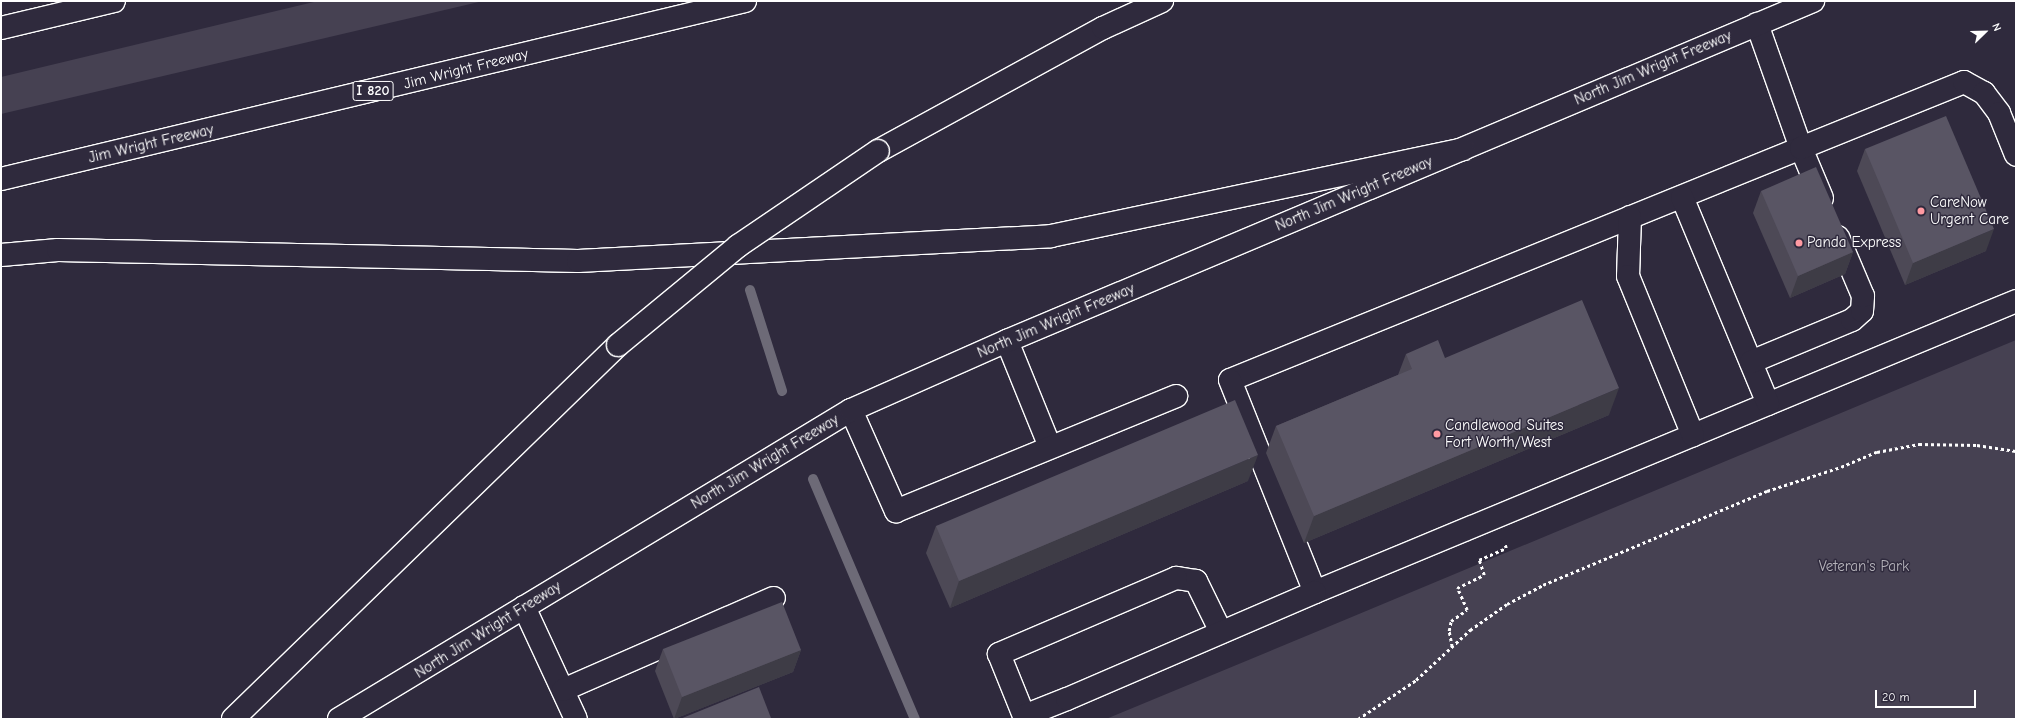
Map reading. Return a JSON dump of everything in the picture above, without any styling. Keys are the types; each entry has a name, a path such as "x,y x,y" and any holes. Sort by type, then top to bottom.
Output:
{"main road":[{"path":"1,28 114,1"},
{"name":"Jim Wright Freeway","path":"1,179 745,1"},
{"path":"233,719 618,345 738,246 878,151 1103,28 1162,1"},
{"name":"North Jim Wright Freeway","path":"339,719 852,410 1007,341 1813,1"},
{"path":"1751,362 1840,325 1862,311 1863,296 1801,148 1757,24"},
{"path":"1315,592 1230,380 1964,82 1984,93 1999,113 2016,155"},
{"path":"1,255 58,250 578,261 1051,236 1463,149"},
{"path":"1682,197 1768,404"},
{"path":"1630,218 1628,276 1693,435"},
{"path":"1221,632 1196,581 1176,578 999,654 1024,716 1315,592 2016,301"},
{"path":"1007,341 1050,448"},
{"path":"852,410 896,510 1176,396"},
{"path":"563,690 774,598"},
{"path":"524,608 576,719"}],"path":[{"path":"1358,719 1416,680 1470,630 1507,604 1543,585 1804,477 1841,467 1877,452 1919,444 1978,445 2016,451"},
{"path":"1452,647 1449,631 1451,621 1467,610 1457,588 1484,575 1479,560 1506,548 1494,518"}],"green space":[{"path":"318,1 483,1 1,114 1,77"},
{"name":"Veteran's Park","path":"2016,340 2016,719 1106,719 1323,629"}],"building":[{"name":"CareNow Urgent Care","path":"1946,116 1994,229 1913,263 1865,149"},
{"path":"1816,167 1853,252 1798,276 1761,191"},
{"name":"Candlewood Suites Fort Worth/West","path":"1582,300 1619,388 1314,516 1276,426 1412,369 1406,354 1438,340 1445,358"},
{"path":"1235,400 1258,455 959,581 936,526"},
{"path":"782,602 801,650 682,697 663,649"},
{"path":"759,687 771,718 770,719 680,719"}],"waterway":[{"path":"750,290 782,391"},
{"path":"813,479 915,719"}],"place":[{"name":"CareNow Urgent Care","path":"1921,211"},
{"name":"Panda Express","path":"1799,243"},
{"name":"Candlewood Suites Fort Worth/West","path":"1437,434"}]}
